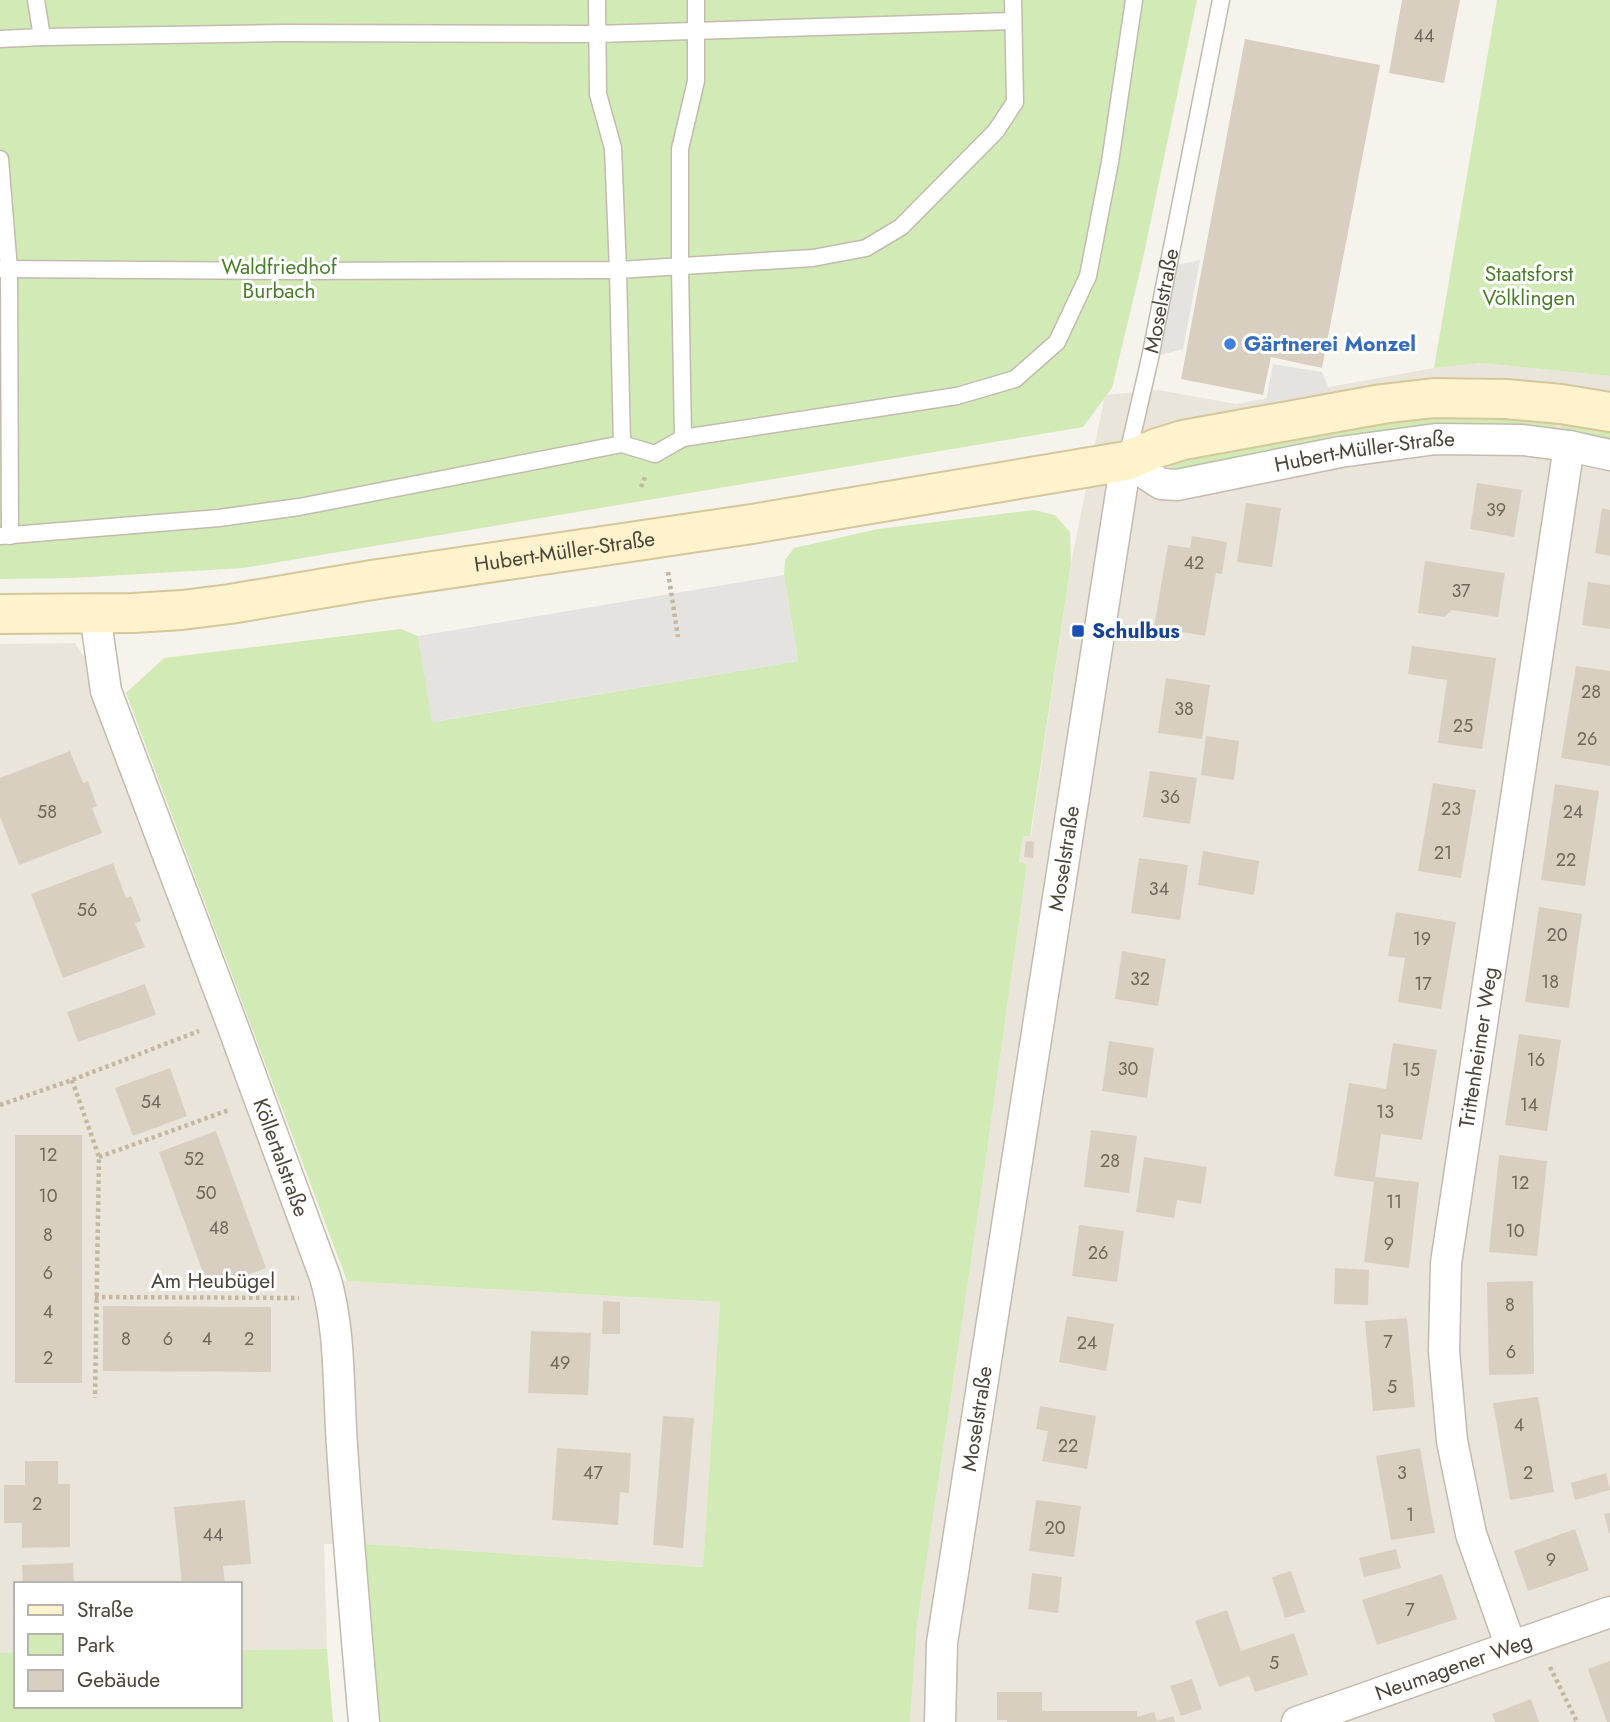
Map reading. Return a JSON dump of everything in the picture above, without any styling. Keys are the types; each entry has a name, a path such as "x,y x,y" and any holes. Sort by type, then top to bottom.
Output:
{"main road":[{"name":"Hubert-Müller-Straße","path":"0,614 95,614 182,610 230,604 372,580 752,524 1126,461 1183,440 1349,409 1421,400 1506,398 1610,412"}],"street":[{"name":"Hubert-Müller-Straße","path":"1126,461 1161,484 1177,485 1340,453 1436,439 1524,440 1610,454"},
{"name":"Trittenheimer Weg","path":"1524,1642 1471,1534 1452,1441 1444,1351 1446,1263 1569,446"},
{"name":"Moselstraße","path":"940,1722 942,1643 1126,461"},
{"name":"Köllertalstraße","path":"95,614 106,691 260,1098 331,1298 364,1722"},
{"name":"Neumagener Weg","path":"1297,1722 1610,1612"}],"lane":[{"path":"36,0 42,37"},
{"path":"597,0 598,94 613,148 622,444"},
{"path":"683,438 680,149 696,81 696,0"},
{"path":"4,269 618,270 826,255 866,248 901,227 996,131 1015,102 1013,0"},
{"path":"0,159 4,269 5,536 219,518 299,507 622,444 655,454 683,438 957,396 1014,379 1057,342 1088,276 1110,162 1135,0"},
{"name":"Moselstraße","path":"1126,461 1150,358 1221,0"},
{"path":"0,39 283,33 597,34 1013,21"}],"path":[{"path":"667,565 678,637"},
{"path":"0,1105 230,1019"},
{"path":"72,1080 99,1157 95,1398"},
{"path":"99,1157 260,1098"},
{"name":"Am Heubügel","path":"96,1297 331,1298"},
{"path":"1524,1642 1577,1722"}],"shaded area":[{"path":"1200,260 1183,349 1150,358 1168,267"},
{"path":"1483,363 1610,376 1610,1722 910,1722 917,1625 1027,864 1019,863 1023,836 1031,835 1071,563 1105,395 1158,390 1236,404 1434,368"},
{"path":"1273,364 1322,372 1338,411 1261,426"},
{"path":"784,575 798,661 432,722 418,636"},
{"path":"75,643 106,691 325,1277 347,1281 720,1302 703,1567 365,1544 324,1544 327,1649 242,1650 242,1582 14,1582 14,1652 0,1653 0,644"}],"green space":[{"name":"Waldfriedhof Burbach","path":"0,0 1197,0 1142,263 1112,388 1083,427 243,568 72,578 0,579"},
{"name":"Staatsforst Völklingen","path":"1497,0 1610,0 1610,376 1483,363 1434,368"},
{"path":"1435,414 1557,418 1555,432 1175,472 1171,467 1175,461"},
{"path":"1563,418 1610,428 1610,443 1560,434"},
{"path":"1034,510 1055,515 1070,532 1071,563 1030,836 1023,836 1019,862 1027,864 917,1625 910,1722 380,1722 365,1544 703,1567 720,1302 347,1281 126,693 164,658 401,629 418,636 433,722 798,661 784,575 785,560 794,548 878,529"},
{"path":"327,1649 333,1722 0,1722 0,1653 14,1652 14,1708 242,1708 242,1650"}],"building":[{"path":"1402,0 1460,0 1444,83 1389,73"},
{"path":"1245,39 1380,65 1322,368 1271,357 1263,395 1181,379"},
{"path":"1477,483 1522,490 1514,537 1470,529"},
{"path":"1246,503 1281,508 1272,567 1237,562"},
{"path":"1602,508 1610,510 1610,556 1595,553"},
{"path":"1192,536 1227,542 1222,574 1216,573 1205,636 1154,627 1168,545 1190,548"},
{"path":"1425,561 1505,573 1498,617 1452,610 1444,617 1418,613"},
{"path":"1588,582 1610,585 1610,629 1582,625"},
{"path":"1412,646 1496,658 1482,749 1438,743 1447,680 1408,674"},
{"path":"1576,666 1610,671 1610,766 1561,758"},
{"path":"1166,678 1210,685 1202,739 1158,733"},
{"path":"1206,736 1239,741 1234,780 1201,775"},
{"path":"70,751 83,783 88,781 97,806 92,808 102,833 19,865 0,817 0,778"},
{"path":"1150,771 1197,778 1190,824 1143,817"},
{"path":"1433,783 1476,790 1461,878 1418,871"},
{"path":"1555,784 1599,791 1585,886 1541,880"},
{"path":"1026,841 1034,842 1033,858 1024,857"},
{"path":"1203,851 1259,861 1254,895 1198,885"},
{"path":"1139,858 1188,865 1180,920 1131,913"},
{"path":"113,863 126,898 131,896 141,921 135,923 145,947 63,978 31,894"},
{"path":"1539,907 1582,914 1569,1008 1525,1002"},
{"path":"1396,912 1456,922 1441,1009 1398,1002 1405,958 1388,956"},
{"path":"1122,951 1166,959 1158,1006 1115,999"},
{"path":"145,984 156,1015 78,1042 67,1012"},
{"path":"1519,1034 1561,1040 1547,1131 1505,1125"},
{"path":"1109,1041 1154,1048 1147,1098 1102,1091"},
{"path":"1393,1043 1437,1050 1422,1140 1381,1134 1375,1177 1419,1182 1409,1268 1364,1262 1374,1182 1334,1176 1349,1083 1386,1089"},
{"path":"170,1068 187,1116 133,1136 115,1088"},
{"path":"1091,1130 1137,1136 1129,1193 1084,1187"},
{"path":"216,1131 266,1268 209,1289 159,1152"},
{"path":"15,1135 82,1135 82,1383 15,1383"},
{"path":"1499,1155 1547,1161 1537,1256 1489,1252"},
{"path":"1144,1157 1207,1167 1201,1204 1177,1200 1174,1218 1136,1212"},
{"path":"1079,1225 1124,1231 1117,1282 1072,1276"},
{"path":"1335,1268 1369,1270 1368,1305 1334,1304"},
{"path":"1533,1281 1534,1374 1489,1375 1487,1282"},
{"path":"603,1301 620,1302 620,1334 602,1334"},
{"path":"103,1306 271,1307 271,1372 103,1371"},
{"path":"1067,1316 1114,1324 1106,1371 1059,1362"},
{"path":"1407,1318 1415,1407 1373,1411 1365,1321"},
{"path":"531,1331 591,1333 588,1395 528,1393"},
{"path":"1538,1397 1554,1492 1510,1500 1493,1403"},
{"path":"1040,1406 1096,1416 1087,1469 1042,1461 1048,1431 1036,1429"},
{"path":"663,1416 694,1418 683,1548 653,1545"},
{"path":"557,1448 631,1453 629,1493 620,1492 618,1525 552,1520"},
{"path":"1420,1448 1435,1533 1391,1540 1376,1456"},
{"path":"25,1461 58,1461 58,1484 70,1484 70,1547 22,1548 22,1523 4,1523 4,1485 25,1485"},
{"path":"1606,1473 1610,1490 1575,1500 1571,1483"},
{"path":"245,1500 251,1564 223,1566 225,1582 182,1582 174,1507"},
{"path":"1036,1500 1081,1506 1074,1557 1029,1551"},
{"path":"1610,1513 1610,1533 1609,1533 1604,1514"},
{"path":"1575,1529 1589,1570 1528,1591 1514,1551"},
{"path":"1396,1549 1401,1568 1364,1577 1359,1558"},
{"path":"73,1563 74,1582 23,1582 22,1565"},
{"path":"1291,1571 1305,1612 1285,1618 1272,1577"},
{"path":"1032,1573 1062,1577 1058,1613 1028,1609"},
{"path":"1442,1574 1457,1619 1377,1645 1362,1600"},
{"path":"1227,1610 1241,1651 1294,1633 1308,1675 1255,1692 1249,1676 1219,1687 1195,1621"},
{"path":"1610,1661 1610,1722 1607,1722 1588,1669"},
{"path":"1192,1679 1202,1709 1181,1716 1170,1686"},
{"path":"997,1692 1042,1692 1042,1711 1137,1711 1137,1717 1154,1712 1157,1721 1173,1716 1175,1722 1007,1722 997,1720"},
{"path":"1531,1699 1539,1722 1495,1722 1492,1714"}],"place":[{"name":"Gärtnerei Monzel","path":"1230,344"},
{"name":"Schulbus","path":"1078,631"}]}
